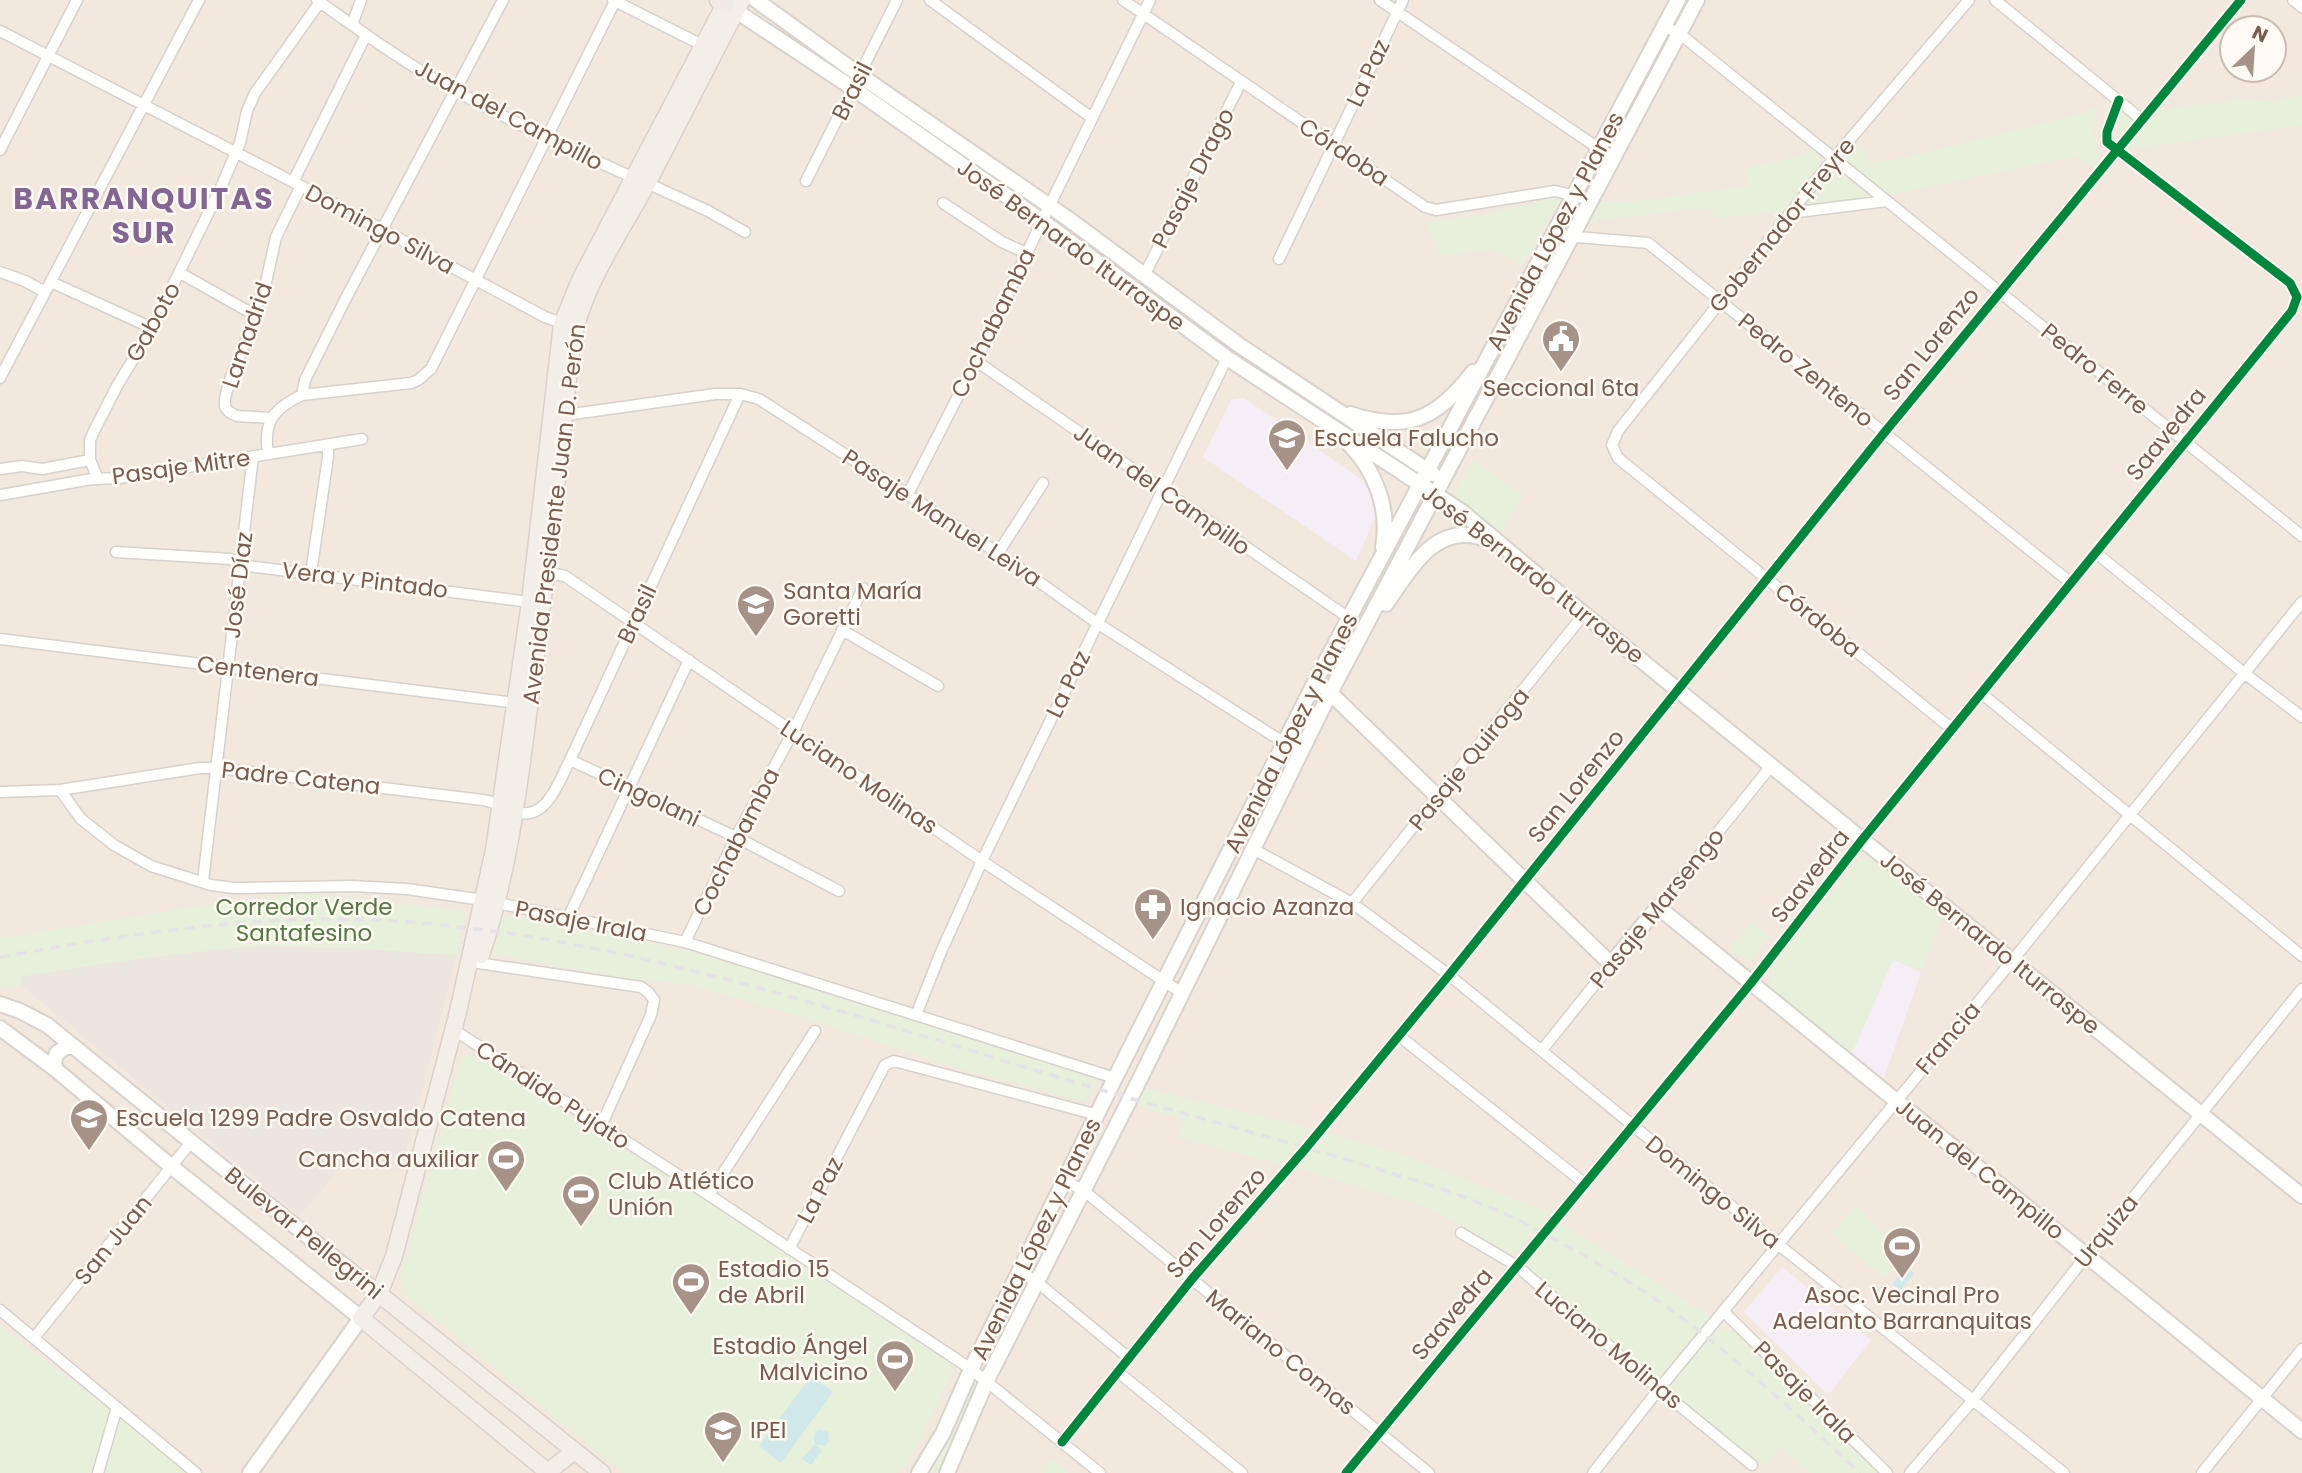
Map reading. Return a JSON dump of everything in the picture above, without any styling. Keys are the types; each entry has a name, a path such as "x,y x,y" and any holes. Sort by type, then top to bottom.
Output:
{"main road":[{"name":"José Bernardo Iturraspe","path":"756,0 857,82 1227,358 1443,481"},
{"name":"Avenida López y Planes","path":"919,1473 943,1433 971,1369 1115,1078 1316,680 1678,0"},
{"name":"Avenida López y Planes","path":"947,1473 987,1380 1330,693 1698,0"},
{"name":"José Bernardo Iturraspe","path":"730,3 1049,205 1145,274 1420,484 1461,511 1584,614 2302,1196"},
{"name":"Avenida Presidente Juan D. Perón","path":"640,181 704,46 730,3"},
{"name":"Avenida Presidente Juan D. Perón","path":"455,1023 478,963 509,808 572,296 640,181 730,3"},
{"path":"1318,408 1383,423 1406,423 1423,418 1443,405 1461,387 1499,337"},
{"path":"1318,408 1357,453 1375,482 1385,525 1379,562"},
{"path":"1349,656 1412,567 1433,545 1451,536 1469,534 1505,548"},
{"name":"Avenida Presidente Juan D. Perón","path":"509,808 516,703 530,602 540,571"},
{"path":"1316,680 1611,964"},
{"name":"Avenida Presidente Juan D. Perón","path":"250,1473 379,1294 394,1256 455,1023 490,902"},
{"name":"Pasaje Marsengo","path":"1611,964 1658,907"},
{"name":"Juan del Campillo","path":"1658,907 2302,1431"},
{"name":"Bulevar Pellegrini","path":"0,1004 47,1025 595,1471"},
{"name":"Bulevar Pellegrini","path":"0,1028 55,1069 549,1473"},
{"path":"55,1069 57,1052 66,1047 74,1047"},
{"path":"549,1473 573,1451"}],"street":[{"path":"0,150 77,0"},
{"path":"0,378 199,0"},
{"path":"352,25 361,0"},
{"path":"302,395 305,380 503,0"},
{"name":"Brasil","path":"806,181 897,0"},
{"path":"930,0 1092,118"},
{"name":"Córdoba","path":"1124,0 1425,207 1436,210 1555,191 1591,200"},
{"name":"Cochabamba","path":"908,494 976,361 1150,0"},
{"path":"1380,0 1598,148"},
{"name":"La Paz","path":"1279,259 1403,0"},
{"name":"Gobernador Freyre","path":"1618,458 1612,445 1614,435 1834,159 1969,0"},
{"path":"1995,0 2141,119"},
{"name":"San Lorenzo","path":"1062,1442 1192,1279 1306,1148 1449,975 1884,433 2241,0"},
{"path":"2293,0 2302,8"},
{"name":"Juan del Campillo","path":"318,1 366,35 454,90 547,138 708,211 745,232"},
{"name":"Gaboto","path":"90,460 90,440 94,431 180,273 236,154 247,111 259,85 318,1"},
{"path":"268,454 265,434 271,418 279,409 302,395 411,383 430,369 614,1 704,46"},
{"name":"Pedro Ferre","path":"1664,26 1680,34 2302,536"},
{"name":"Domingo Silva","path":"0,31 297,184 545,317 569,325"},
{"name":"Lamadrid","path":"271,418 237,416 229,412 225,407 229,382 265,287 276,237 297,184 366,35"},
{"name":"Pasaje Drago","path":"1145,274 1241,82"},
{"path":"2115,150 2107,142 2107,132 2119,100"},
{"name":"Saavedra","path":"1346,1473 1751,983 1952,729 2292,311 2297,297 2290,283 2115,150"},
{"path":"1790,213 1887,201"},
{"path":"943,203 1002,242 1026,253"},
{"name":"Pedro Zenteno","path":"1553,235 1648,243 2071,583"},
{"path":"0,272 48,287 152,328"},
{"path":"180,273 253,314"},
{"name":"La Paz","path":"916,1015 982,861 1227,358"},
{"name":"Juan del Campillo","path":"976,361 1349,618"},
{"name":"Pasaje Manuel Leiva","path":"559,416 715,394 740,394 759,399 1300,753"},
{"name":"Brasil","path":"509,808 530,813 548,802 740,394"},
{"name":"Pasaje Mitre","path":"0,495 362,439"},
{"path":"311,573 328,445"},
{"name":"José Díaz","path":"202,881 254,456"},
{"name":"Córdoba","path":"1618,458 1952,729"},
{"path":"0,469 22,466 41,469 90,460 98,479"},
{"path":"998,553 1042,483"},
{"name":"Vera y Pintado","path":"116,552 230,559 248,566 530,602"},
{"path":"2096,553 2302,717"},
{"name":"Luciano Molinas","path":"540,571 565,576 982,861 1182,993"},
{"name":"Cochabamba","path":"685,942 736,837 793,732 863,587"},
{"name":"Francia","path":"1593,1473 2302,602"},
{"name":"Pasaje Quiroga","path":"1352,903 1584,614"},
{"path":"842,630 938,686"},
{"name":"Centenera","path":"0,639 516,703"},
{"path":"568,918 689,660"},
{"path":"1981,693 2302,956"},
{"name":"Cingolani","path":"570,760 736,837 839,891"},
{"name":"Pasaje Marsengo","path":"1658,907 1771,766"},
{"name":"Padre Catena","path":"0,792 60,790 216,768 509,808"},
{"name":"Pasaje Irala","path":"60,790 81,818 114,845 151,866 220,887 387,888 490,902 685,942 1115,1078"},
{"name":"Domingo Silva","path":"1253,849 1352,903 1449,975 1779,1245 2064,1473"},
{"path":"478,963 490,967 641,987 649,993 654,1000 651,1015 601,1126"},
{"name":"Pasaje Marsengo","path":"1542,1050 1611,964"},
{"name":"Urquiza","path":"1910,1473 1973,1400 2302,989"},
{"name":"Cándido Pujato","path":"455,1023 601,1126 987,1380 1100,1473"},
{"path":"709,1195 815,1031"},
{"path":"1398,1035 1584,1183"},
{"name":"La Paz","path":"789,1249 885,1065 894,1061 1098,1115"},
{"name":"San Juan","path":"34,1338 191,1142"},
{"name":"Mariano Comas","path":"1065,1181 1083,1190 1429,1473"},
{"name":"Luciano Molinas","path":"1461,1233 1517,1266 1659,1389 1752,1465"},
{"path":"1020,1272 1037,1282 1129,1358"},
{"path":"0,1310 196,1473"},
{"name":"Pasaje Irala","path":"1723,1311 1887,1473"},
{"path":"2202,1473 2302,1349"},
{"path":"1118,1372 1242,1473"},
{"path":"99,1473 117,1408"}],"shaded area":[{"path":"0,0 2302,0 2302,1473 0,1473"},
{"name":"Escuela Falucho","path":"1244,398 1362,480 1367,487 1373,501 1375,517 1356,561 1203,457 1231,400"},
{"path":"247,947 354,948 457,955 401,1171 348,1158 300,1216 21,985 23,976 129,960"},
{"path":"1893,960 1921,972 1883,1081 1851,1055"},
{"path":"1782,1267 1871,1340 1828,1395 1744,1312"}],"green space":[{"path":"2302,95 2302,125 2125,150 2158,110 2248,98 2267,102"},
{"path":"2097,106 2093,133 2100,153 2094,169 2078,156 1887,195 1847,160 1847,155 1856,143 1864,149 1869,163 1906,157 2087,112"},
{"path":"2122,107 2136,119 2119,141"},
{"path":"1811,148 1819,154 1820,167 1783,211 1717,218 1709,210 1684,210 1587,222 1598,202 1630,202 1745,186 1748,184 1745,168 1804,155"},
{"path":"1838,172 1873,198 1806,206 1832,173"},
{"path":"1562,196 1522,266 1495,250 1439,255 1426,222 1484,215"},
{"path":"1474,460 1507,485 1523,493 1502,532 1451,499"},
{"path":"1859,859 1875,860 1943,915 1922,970 1893,960 1851,1055 1772,990 1771,969"},
{"name":"Corredor Verde Santafesino","path":"305,893 466,911 457,955 300,946 247,947 135,959 23,976 21,985 0,987 0,938 173,910"},
{"path":"502,916 532,919 694,952 1097,1080 1086,1102 957,1068 796,1015 686,984 632,979 491,954"},
{"path":"1751,921 1771,936 1750,960 1728,950"},
{"name":"Club Atlético Unión","path":"471,1053 666,1175 668,1173 828,1282 944,1356 951,1365 951,1375 908,1464 897,1473 623,1473 409,1298 399,1281 460,1059"},
{"path":"1141,1087 1312,1128 1280,1164 1178,1137 1184,1119 1133,1105"},
{"path":"1327,1133 1396,1152 1551,1213 1514,1255 1429,1208 1297,1168"},
{"path":"1856,1204 1903,1256 1884,1279 1832,1234"},
{"path":"1561,1223 1710,1316 1658,1379 1527,1266"},
{"path":"0,1326 96,1399 189,1473 0,1473"},
{"path":"1717,1329 1732,1330 1878,1473 1809,1473 1782,1447 1764,1466 1668,1389"},
{"path":"974,1381 977,1382 937,1472 931,1473"},
{"path":"1052,1459 1069,1473 1041,1473"}],"water":[{"name":"Asoc. Vecinal Pro Adelanto Barranquitas","path":"1906,1267 1914,1273 1900,1291 1892,1284"},
{"path":"811,1376 833,1392 781,1463 759,1446"},
{"path":"819,1429 828,1432 829,1441 825,1446 816,1444 822,1450 811,1465 802,1459 815,1444 814,1436"}],"railway":[{"path":"0,957 98,940 247,922 347,919 397,921 489,931 580,946 671,965 760,988 1375,1168 1496,1210 1586,1257 1671,1310 1744,1368 1860,1473"}],"cycle path":[{"path":"1062,1442 1192,1279 1306,1148 1449,975 1884,433 2241,0"},
{"path":"1346,1473 1751,983 1862,840 2292,311 2297,297 2290,283 2107,142 2107,132 2119,100"}],"place":[{"name":"Seccional 6ta","path":"1561,373"},
{"name":"Escuela Falucho","path":"1287,472"},
{"name":"Santa María Goretti","path":"756,638"},
{"name":"Ignacio Azanza","path":"1153,941"},
{"name":"Escuela 1299 Padre Osvaldo Catena","path":"89,1152"},
{"name":"Cancha auxiliar","path":"506,1193"},
{"name":"Club Atlético Unión","path":"581,1228"},
{"name":"Asoc. Vecinal Pro Adelanto Barranquitas","path":"1902,1280"},
{"name":"Estadio 15 de Abril","path":"691,1316"},
{"name":"Estadio Ángel Malvicino","path":"895,1393"},
{"name":"IPEI","path":"723,1464"}],"district":[{"name":"BARRANQUITAS SUR","path":"144,216"}]}
